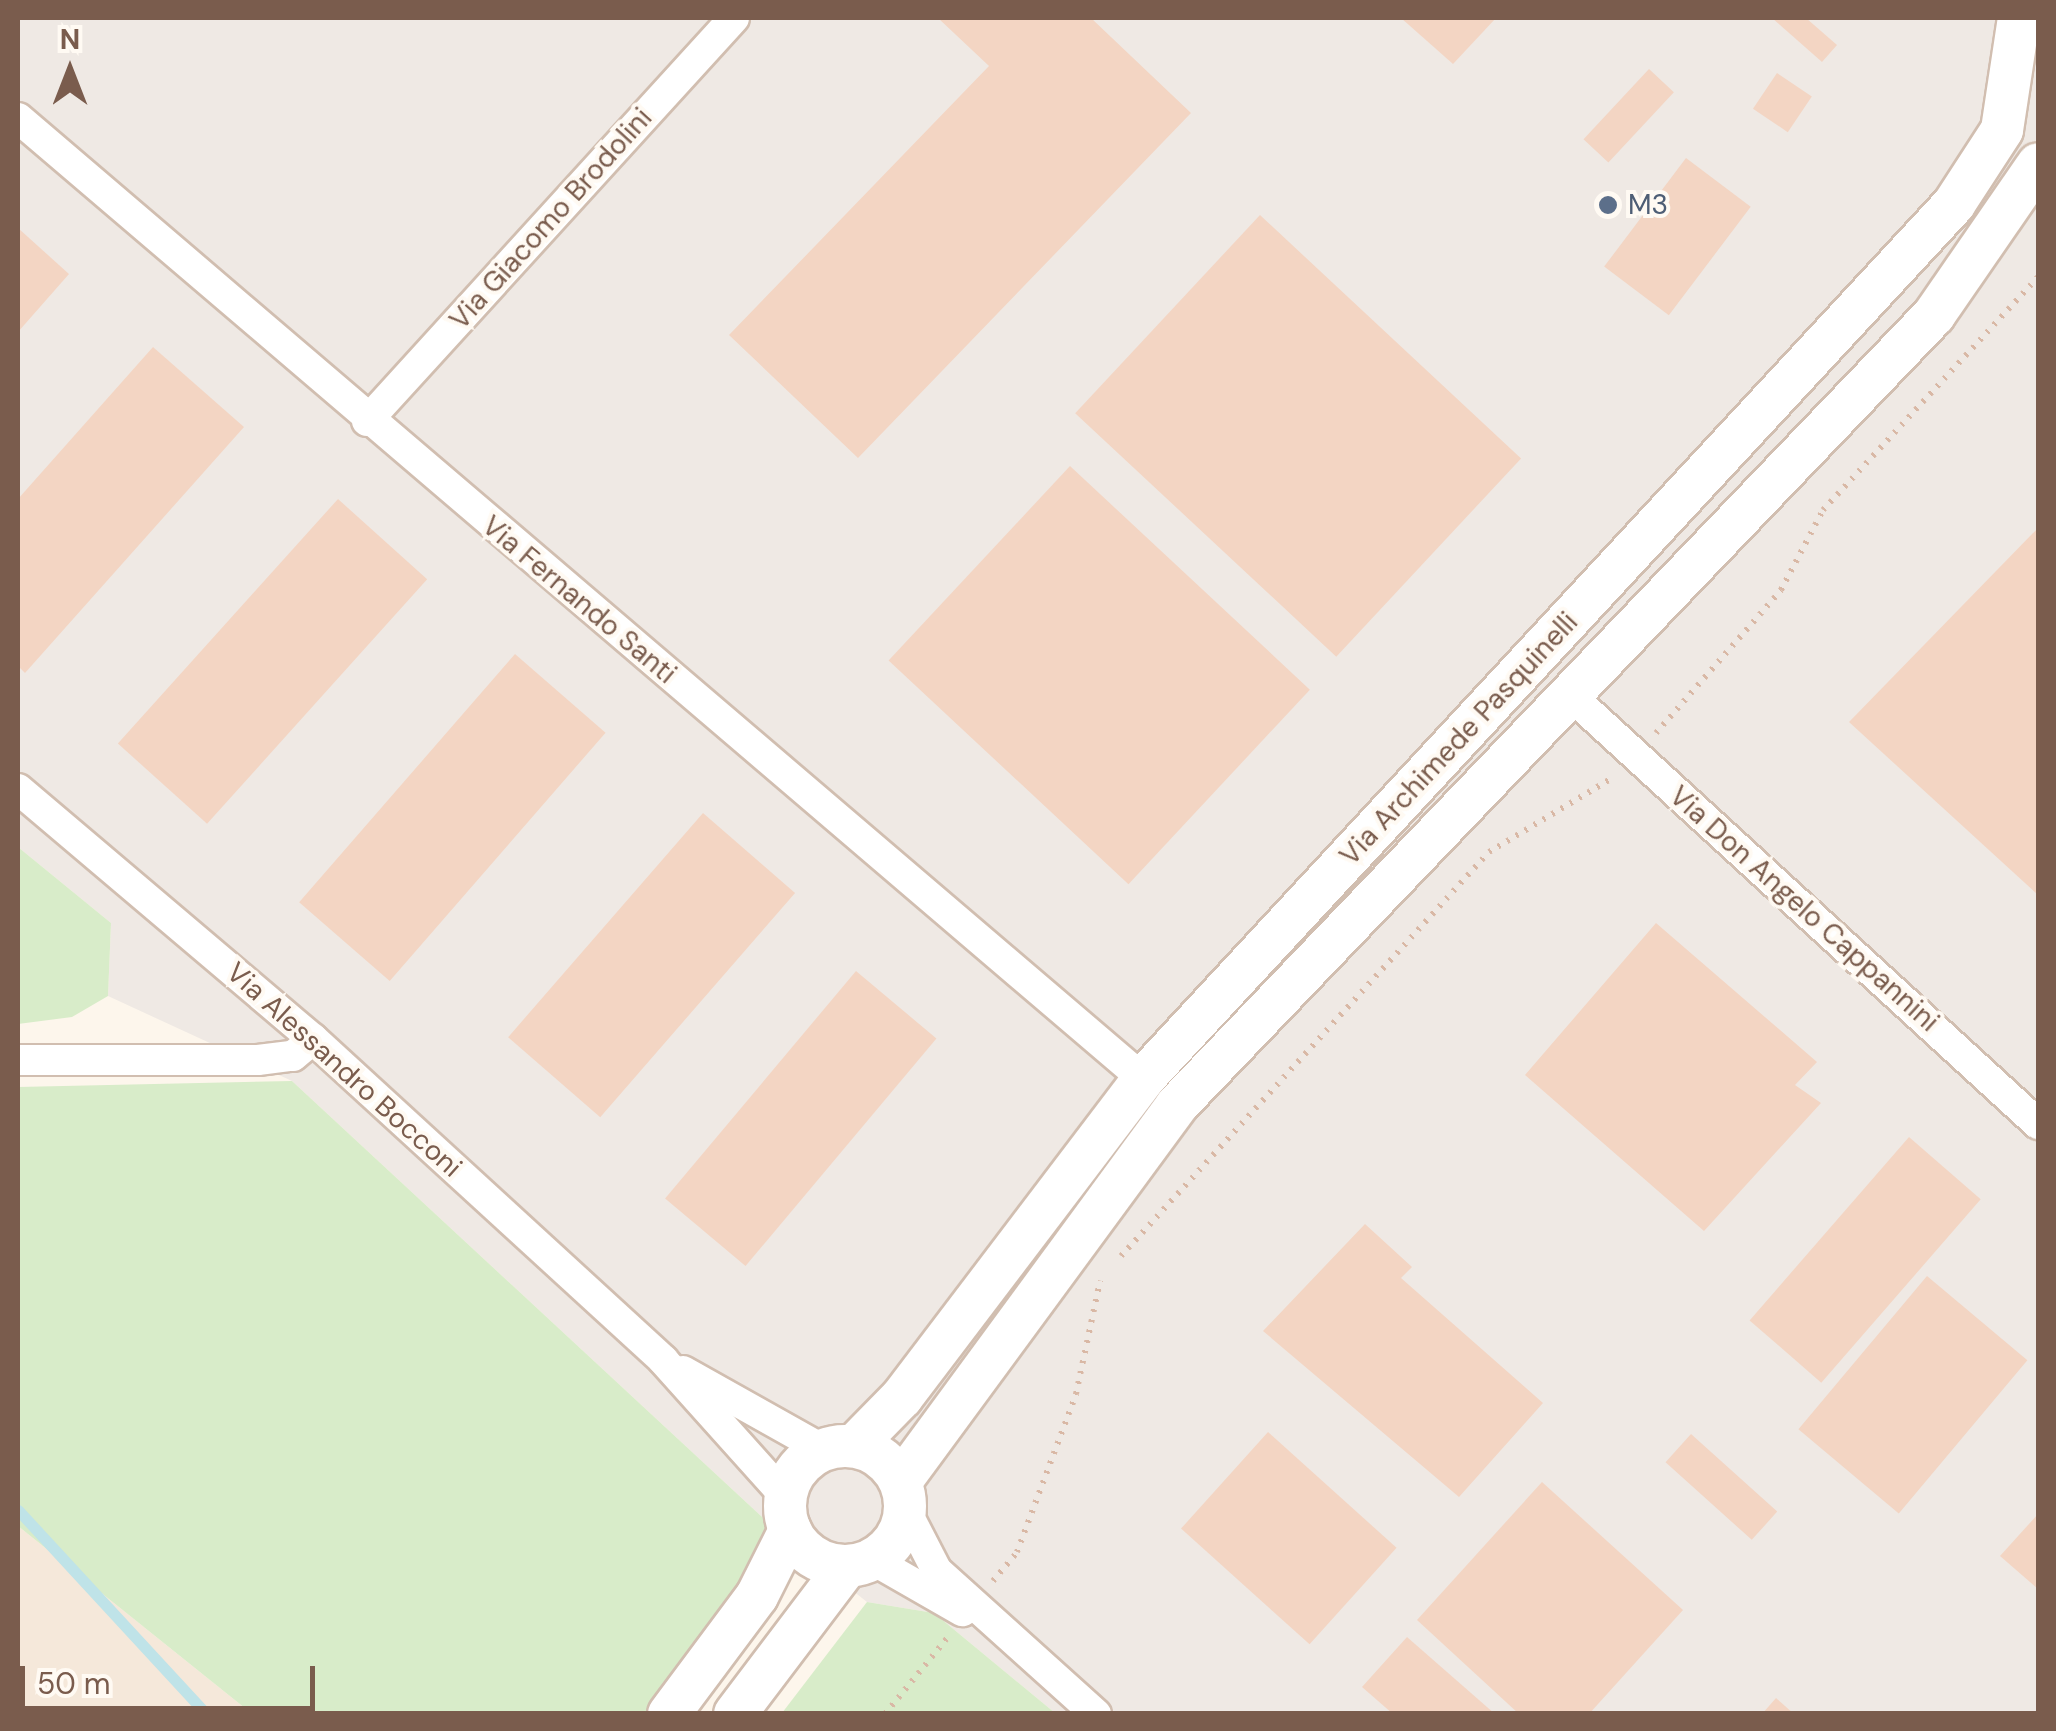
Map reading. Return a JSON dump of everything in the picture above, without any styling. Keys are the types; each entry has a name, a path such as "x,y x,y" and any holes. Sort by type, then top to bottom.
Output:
{"main road":[{"name":"Via Archimede Pasquinelli","path":"669,1714 757,1596 788,1514 798,1468 839,1448 902,1398 1143,1078 1954,204 2002,130 2019,18"},
{"name":"Via Archimede Pasquinelli","path":"735,1714 859,1563 890,1548 903,1496 1178,1105 1934,314 2038,164"},
{"path":"839,1448 903,1496"},
{"path":"788,1514 812,1556 859,1563"}],"street":[{"name":"Via Giacomo Brodolini","path":"367,421 734,18"},
{"name":"Via Fernando Santi","path":"18,118 367,421 1143,1078"},
{"name":"Via Don Angelo Cappannini","path":"1570,695 2038,1124"},
{"name":"Via Alessandro Bocconi","path":"18,789 314,1039 663,1360 788,1514"},
{"path":"18,1060 258,1060 292,1056 314,1039"},
{"name":"Via Alessandro Bocconi","path":"663,1360 839,1448"},
{"path":"903,1496 937,1571 970,1610 1096,1714"},
{"path":"859,1563 970,1610"}],"path":[{"path":"885,1714 1017,1552 1094,1337 1100,1279 1489,852 1510,832 1602,789 1635,754 1781,590 1823,510 2038,277"}],"shaded area":[{"path":"18,18 2038,18 2038,1713 1055,1713 934,1613 867,1602 775,1529 292,1081 108,996 111,923 18,847"},
{"path":"18,1526 251,1713 18,1713"}],"green space":[{"path":"18,847 111,923 108,996 72,1017 18,1024"},
{"path":"292,1081 775,1529 657,1713 251,1713 18,1526 18,1087"},
{"path":"867,1602 934,1613 1055,1713 782,1713"}],"building":[{"path":"938,18 1091,18 1191,113 858,458 729,335 989,66"},
{"path":"1401,18 1496,18 1453,64"},
{"path":"1772,18 1806,18 1837,45 1822,62"},
{"path":"1649,69 1674,92 1608,162 1584,139"},
{"path":"1777,73 1812,96 1788,132 1753,109"},
{"path":"1686,158 1751,207 1669,315 1604,267"},
{"path":"1260,215 1521,458 1336,657 1075,413"},
{"path":"18,228 69,274 18,332"},
{"path":"153,347 244,427 25,673 18,666 18,499"},
{"path":"1070,466 1310,690 1128,884 889,661"},
{"path":"338,499 427,579 207,824 118,743"},
{"path":"2038,528 2038,895 1849,722"},
{"path":"515,654 606,733 390,981 299,902"},
{"path":"703,813 795,893 600,1117 508,1037"},
{"path":"1656,923 1817,1062 1795,1085 1821,1103 1704,1231 1525,1075"},
{"path":"856,971 936,1038 746,1266 665,1199"},
{"path":"1909,1137 1981,1199 1821,1383 1750,1320"},
{"path":"1365,1224 1412,1267 1401,1278 1543,1403 1459,1497 1263,1331"},
{"path":"1927,1276 2027,1360 1899,1513 1798,1429"},
{"path":"1268,1432 1397,1548 1310,1644 1181,1529"},
{"path":"1691,1434 1777,1512 1752,1540 1666,1462"},
{"path":"1542,1482 1683,1610 1589,1714 1519,1714 1417,1620"},
{"path":"2038,1514 2038,1589 2000,1556"},
{"path":"1407,1637 1495,1714 1393,1714 1362,1687"},
{"path":"1776,1698 1794,1714 1762,1714"}],"waterway":[{"path":"18,1510 206,1714"}],"place":[{"name":"M3","path":"1608,205"}]}
